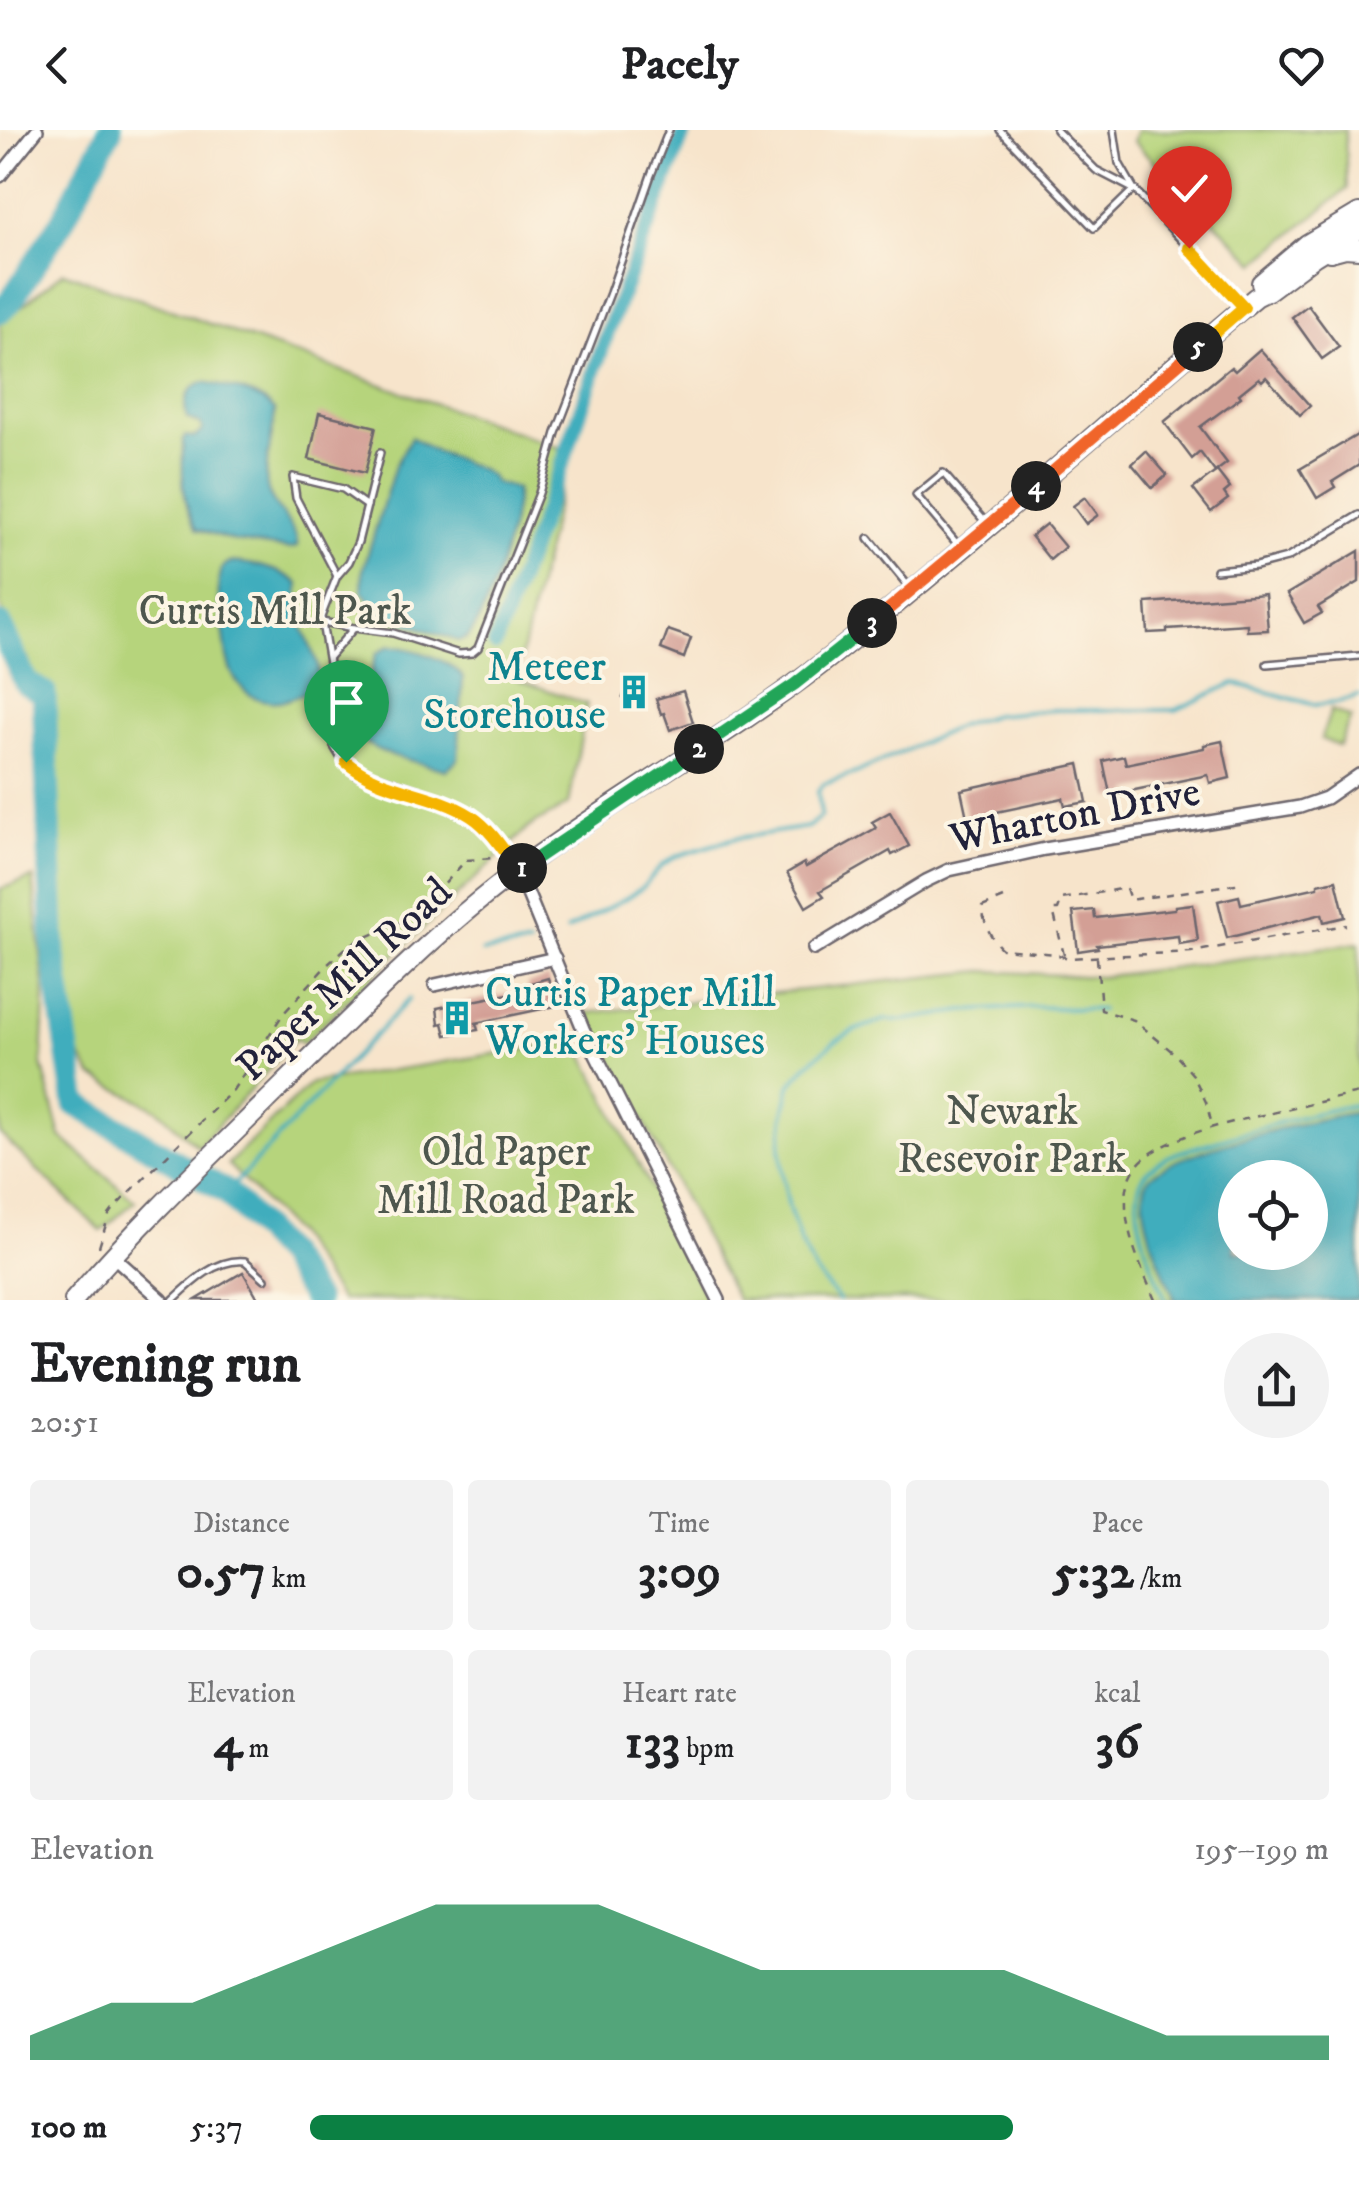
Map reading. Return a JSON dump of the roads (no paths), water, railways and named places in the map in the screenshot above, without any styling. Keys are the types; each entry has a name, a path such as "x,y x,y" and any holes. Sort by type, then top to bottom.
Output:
{"main road":[{"name":"Paper Mill Road","path":"1250,302 1262,282 1307,244 1359,213"},
{"name":"Paper Mill Road","path":"74,1300 106,1252 152,1215 410,960 459,917 518,870 795,684 962,549 1250,302 1359,228"},
{"path":"1314,256 1345,248 1359,249"}],"street":[{"path":"0,176 37,130"},
{"path":"337,746 346,762 359,773 468,814 488,830 518,870 584,1032 718,1300"},
{"name":"Wharton Drive","path":"814,948 949,870 1045,849 1300,808 1326,798 1359,775"},
{"path":"435,985 555,958"},
{"path":"106,1252 162,1300"}],"lane":[{"path":"322,622 394,633 459,654 472,654 478,648 539,494 556,433 670,130"},
{"path":"1000,130 1094,228 1134,189"},
{"path":"1056,130 1096,170 1134,189"},
{"path":"1114,130 1119,164 1134,189 1250,302"},
{"path":"337,746 332,731 334,692 330,657 321,617 337,576 354,552 380,453"},
{"path":"962,549 916,496 943,473 988,526"},
{"path":"337,576 296,498 293,477 343,489 367,506"},
{"path":"1216,570 1287,558 1359,515"},
{"path":"869,538 912,590"},
{"path":"330,657 354,628"},
{"path":"1268,664 1359,656"},
{"path":"173,1300 228,1262 244,1261 264,1279"}],"water":[{"path":"205,382 251,394 275,410 267,462 268,491 295,534 297,547 235,541 197,529 185,497 183,440 203,430 187,418 185,406 191,390"},
{"path":"411,437 434,451 476,467 495,483 516,489 512,521 491,591 474,629 458,641 379,614 362,590 363,570 395,466"},
{"path":"230,562 266,568 299,584 296,611 317,663 319,682 308,690 285,700 262,700 241,687 233,675 227,658 219,593 221,571"},
{"path":"389,646 440,660 463,678 458,759 446,770 383,752 354,731 376,654"},
{"path":"1359,1112 1359,1300 1175,1300 1147,1223 1147,1181 1158,1170 1181,1159 1280,1128"}],"waterway":[{"path":"0,311 10,302 61,223 110,130"},
{"path":"495,644 685,130"},
{"path":"0,625 26,683 44,693 54,956 76,1104 227,1192 284,1254 315,1300"},
{"path":"567,930 643,887 662,865 677,856 732,839 808,827 821,816 818,791 824,784 994,715 1052,710 1176,710 1234,683 1315,705 1359,696"},
{"path":"482,952 529,945"},
{"path":"227,1192 409,999"},
{"path":"839,1300 816,1273 801,1244 783,1177 780,1147 784,1113 790,1085 807,1065 834,1042 884,1020 1039,1007 1101,1010"},
{"path":"1166,1300 1138,1214 1139,1187 1148,1171 1186,1150 1359,1104"}],"place":[{"name":"Meteer Storehouse","path":"634,692"},
{"name":"Curtis Paper Mill Workers' Houses","path":"457,1018"}],"park label":[{"name":"Curtis Mill Park","path":"275,612"},
{"name":"Newark Resevoir Park","path":"1012,1136"},
{"name":"Old Paper Mill Road Park","path":"506,1177"}]}
